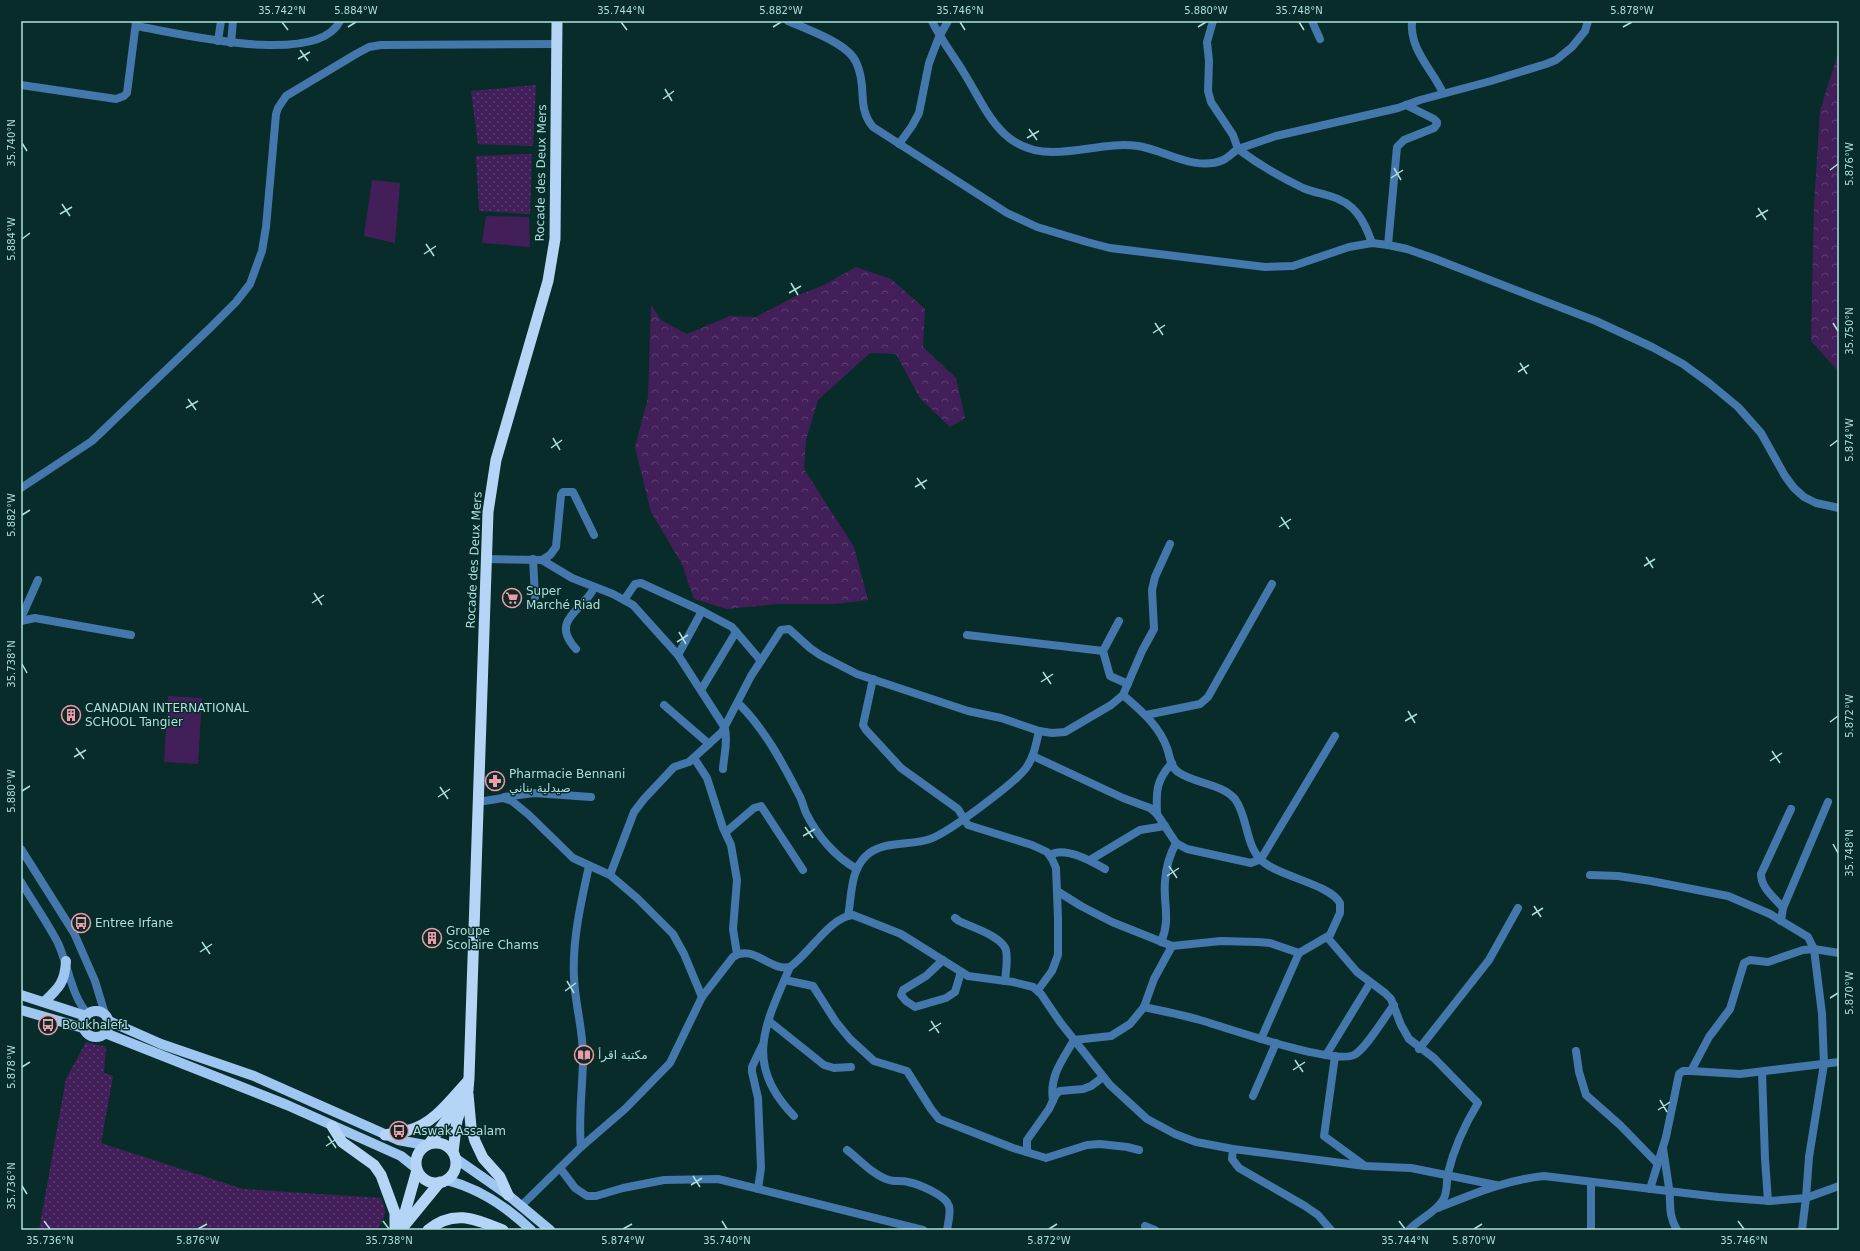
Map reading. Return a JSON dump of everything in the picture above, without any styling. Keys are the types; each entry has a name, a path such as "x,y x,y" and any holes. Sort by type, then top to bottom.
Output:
{"highway":[{"name":"Rocade des Deux Mers","path":"401,1230 443,1181 454,1171 457,1120 468,1085 489,498 496,460 548,281 555,239 557,21"},
{"name":"Rocade des Deux Mers","path":"401,1230 416,1169 418,1152 427,1144 459,1102 468,1085"},
{"path":"385,1134 410,1130 425,1123 468,1085"},
{"path":"468,1085 471,1127 475,1141 483,1158 500,1177 508,1195"},
{"path":"332,1126 342,1142 374,1165 381,1175 395,1213 395,1230"},
{"path":"427,1144 442,1144 454,1155"},
{"path":"416,1169 422,1178 427,1181 443,1181"},
{"path":"428,1230 441,1221 461,1217 503,1230"}],"main road":[{"path":"44,1002 61,984 65,974 66,961"},
{"path":"21,995 87,1015"},
{"path":"21,1010 83,1028 87,1033 93,1036 99,1036 105,1033 108,1028 107,1018"},
{"path":"83,1028 83,1021 87,1015 95,1011 161,1044 254,1076 385,1134 408,1143 427,1144"},
{"path":"105,1033 287,1105 400,1156 416,1169"},
{"path":"454,1155 522,1205 550,1230"},
{"path":"443,1181 464,1185 485,1196 505,1209 531,1230"}],"street":[{"path":"218,40 221,21"},
{"path":"231,42 233,21"},
{"path":"21,84 116,99 121,98 126,93 136,23 218,40 270,45 311,42 334,30 340,21"},
{"path":"788,21 837,45 853,56 861,78 863,107 866,116 873,127 983,198 1024,222 1056,234 1110,248 1276,267 1293,266 1349,247 1372,243 1407,249 1433,258 1596,321 1652,347 1682,364 1709,383 1738,407 1752,422 1761,433 1785,476 1794,488 1804,497 1816,503 1839,508"},
{"path":"932,21 939,37 956,60 993,123 1010,138 1025,146 1053,152 1127,144 1149,148 1203,163 1223,160 1238,149 1276,136 1406,105 1491,81 1556,60 1572,48 1583,35 1586,31 1588,21"},
{"path":"899,144 919,113 929,63 939,37 948,21"},
{"path":"1213,21 1207,42 1209,61 1208,91 1211,102 1233,135 1238,149 1256,163 1304,188 1331,196 1349,205 1363,221 1372,243"},
{"path":"1312,21 1320,39"},
{"path":"1412,21 1412,34 1416,47 1437,80 1443,94"},
{"path":"21,488 92,441 211,327 236,302 250,284 262,251 266,227 276,114 286,96 369,47 381,45 556,44"},
{"path":"1388,245 1397,147 1404,140 1434,128 1437,124 1434,119 1406,105"},
{"path":"486,559 538,560 550,555 556,547 561,494 563,492 573,492 594,535"},
{"path":"610,875 634,812 639,804 674,767 689,762 725,728 761,661 779,632 786,628 791,630 810,648 828,660 857,674 968,711 1001,718 1040,731 1052,733 1065,732 1111,705 1123,695 1142,651 1154,629 1152,590 1155,577 1170,544"},
{"path":"538,560 572,578 633,605 678,655 725,728 728,741 724,756 723,769"},
{"path":"535,597 538,560"},
{"path":"38,580 21,619 36,618 131,635"},
{"path":"624,600 635,584 641,584 702,611 732,627 761,661"},
{"path":"1146,715 1200,704 1208,697 1272,584"},
{"path":"576,649 569,641 565,629 567,620 590,596 594,588"},
{"path":"678,655 702,611"},
{"path":"1119,621 1103,651 1110,676 1128,684"},
{"path":"701,690 736,632"},
{"path":"967,635 1103,651"},
{"path":"873,679 863,722 866,730 901,768 958,809 968,826 1013,838 1032,845 1050,855 1056,868 1058,955 1052,971 1038,990"},
{"path":"1123,695 1146,715 1159,732 1167,746 1174,769 1180,773 1219,788 1233,798 1240,810 1252,845 1261,860 1280,872 1331,894 1338,900 1341,906 1340,913 1330,935 1299,953 1261,1039"},
{"path":"738,704 748,712 782,763 800,795 806,813 829,847 857,869"},
{"path":"664,706 709,744"},
{"path":"848,916 852,885 857,869 866,856 876,850 930,839 964,818 1021,774 1033,756 1040,731"},
{"path":"1033,756 1123,798 1150,808 1157,814 1176,843 1187,849 1251,863 1261,860 1335,736"},
{"path":"694,758 707,778 723,828 731,845 738,880 733,929 737,954"},
{"path":"1157,814 1156,794 1159,782 1163,773 1172,763"},
{"path":"478,802 534,793 591,797"},
{"path":"503,798 518,805 567,852 589,866 610,875 637,898 673,934 684,954 702,997"},
{"path":"1781,921 1783,908 1828,802"},
{"path":"726,832 754,808 761,806 803,870"},
{"path":"1783,908 1765,887 1761,880 1761,874 1791,810"},
{"path":"1090,860 1140,830 1165,826"},
{"path":"1161,942 1166,931 1167,920 1165,881 1170,853 1176,843"},
{"path":"21,849 74,933 95,981 107,1018"},
{"path":"1050,855 1056,852 1065,853 1090,860 1105,869"},
{"path":"581,1147 579,1126 583,1057 582,1031 575,994 574,964 582,901 589,866"},
{"path":"1590,875 1618,876 1651,881 1728,896 1765,912 1808,937 1814,949 1822,1014 1824,1064 1809,1157 1802,1230"},
{"path":"21,882 57,942 66,961 80,1006 87,1015"},
{"path":"1057,891 1094,913 1172,946 1221,941 1258,942 1270,943 1299,953"},
{"path":"1419,1048 1489,960 1518,908"},
{"path":"758,1189 761,1168 758,1098 752,1067 762,1046 772,1008 790,967 833,925 848,916 857,916 901,934 961,972 974,978 1024,984 1038,990 1103,1077 1138,1112 1162,1128 1196,1142 1233,1149 1366,1166 1411,1168 1496,1185"},
{"path":"955,918 958,921 999,939 1006,952 1006,981"},
{"path":"1327,937 1357,972 1385,993 1394,1005 1405,1034 1419,1048 1434,1058 1478,1103 1459,1137 1447,1175 1446,1196 1438,1208"},
{"path":"1074,1040 1111,1036 1125,1029 1144,1007 1154,979 1172,946"},
{"path":"1691,1072 1709,1037 1730,1009 1744,962 1750,960 1768,962 1803,950 1838,950"},
{"path":"522,1205 581,1147 624,1109 670,1063 702,997 721,971 737,954 750,954 780,967 790,967"},
{"path":"943,960 926,976 902,990 901,995 906,1001 915,1007 946,998 955,992 961,972"},
{"path":"785,980 813,986 836,1022 850,1039 874,1061 907,1071 931,1110 939,1118 1046,1158 1087,1145 1100,1144 1139,1150"},
{"path":"1326,1055 1370,982"},
{"path":"1144,1007 1174,1013 1261,1039 1326,1055 1353,1056 1362,1049 1394,1005"},
{"path":"769,1021 824,1065 834,1068 851,1067"},
{"path":"1053,1100 1051,1088 1055,1074 1074,1040"},
{"path":"1253,1096 1276,1043"},
{"path":"762,1046 766,1074 770,1084 783,1104 794,1116"},
{"path":"1576,1051 1579,1072 1586,1095 1600,1109 1620,1125 1657,1164"},
{"path":"1335,1056 1324,1136 1366,1166"},
{"path":"1650,1189 1663,1147 1679,1074 1683,1071 1740,1074 1839,1062"},
{"path":"1762,1072 1768,1201"},
{"path":"1027,1152 1027,1140 1060,1091 1083,1089 1091,1086 1103,1077"},
{"path":"1663,1147 1669,1190 1670,1213 1676,1230"},
{"path":"1233,1149 1232,1159 1234,1165 1318,1215 1331,1230"},
{"path":"847,1150 875,1172 888,1180 916,1184 936,1193 946,1200 950,1210 947,1230"},
{"path":"560,1168 575,1188 581,1193 592,1197 645,1183 681,1178 718,1179 920,1229"},
{"path":"1409,1230 1438,1208 1496,1185 1523,1178 1544,1176 1718,1197 1768,1201 1806,1198 1839,1186"},
{"path":"1591,1182 1591,1230"},
{"path":"1145,1226 1155,1230"}],"green space":[{"path":"1839,50 1839,372 1811,341 1814,205 1820,111"},
{"path":"536,85 533,146 478,144 471,91"},
{"path":"532,154 530,214 479,211 476,156"},
{"path":"372,180 400,183 395,243 364,236"},
{"path":"486,216 529,217 530,247 482,243"},
{"path":"856,267 891,279 925,309 923,347 956,378 965,418 950,427 920,398 896,354 870,353 818,400 806,440 804,469 854,547 868,600 834,604 776,604 727,609 694,599 682,564 651,512 635,447 648,398 651,305 661,320 687,334 730,316 756,317 796,296 822,286"},
{"path":"168,696 202,698 198,764 164,762"},
{"path":"86,1042 106,1047 104,1073 113,1076 101,1143 243,1189 381,1198 385,1214 377,1230 39,1230 66,1079"}],"place":[{"name":"Super Marché Riad","path":"512,598"},
{"name":"CANADIAN INTERNATIONAL SCHOOL Tangier","path":"71,715"},
{"name":"Pharmacie Bennani صيدلية بناني","path":"495,781"},
{"name":"Entree Irfane","path":"81,923"},
{"name":"Groupe Scolaire Chams","path":"432,938"},
{"name":"Boukhalef1","path":"48,1025"},
{"name":"مكتبة اقرأ","path":"584,1055"},
{"name":"Aswak Assalam","path":"399,1131"}]}
